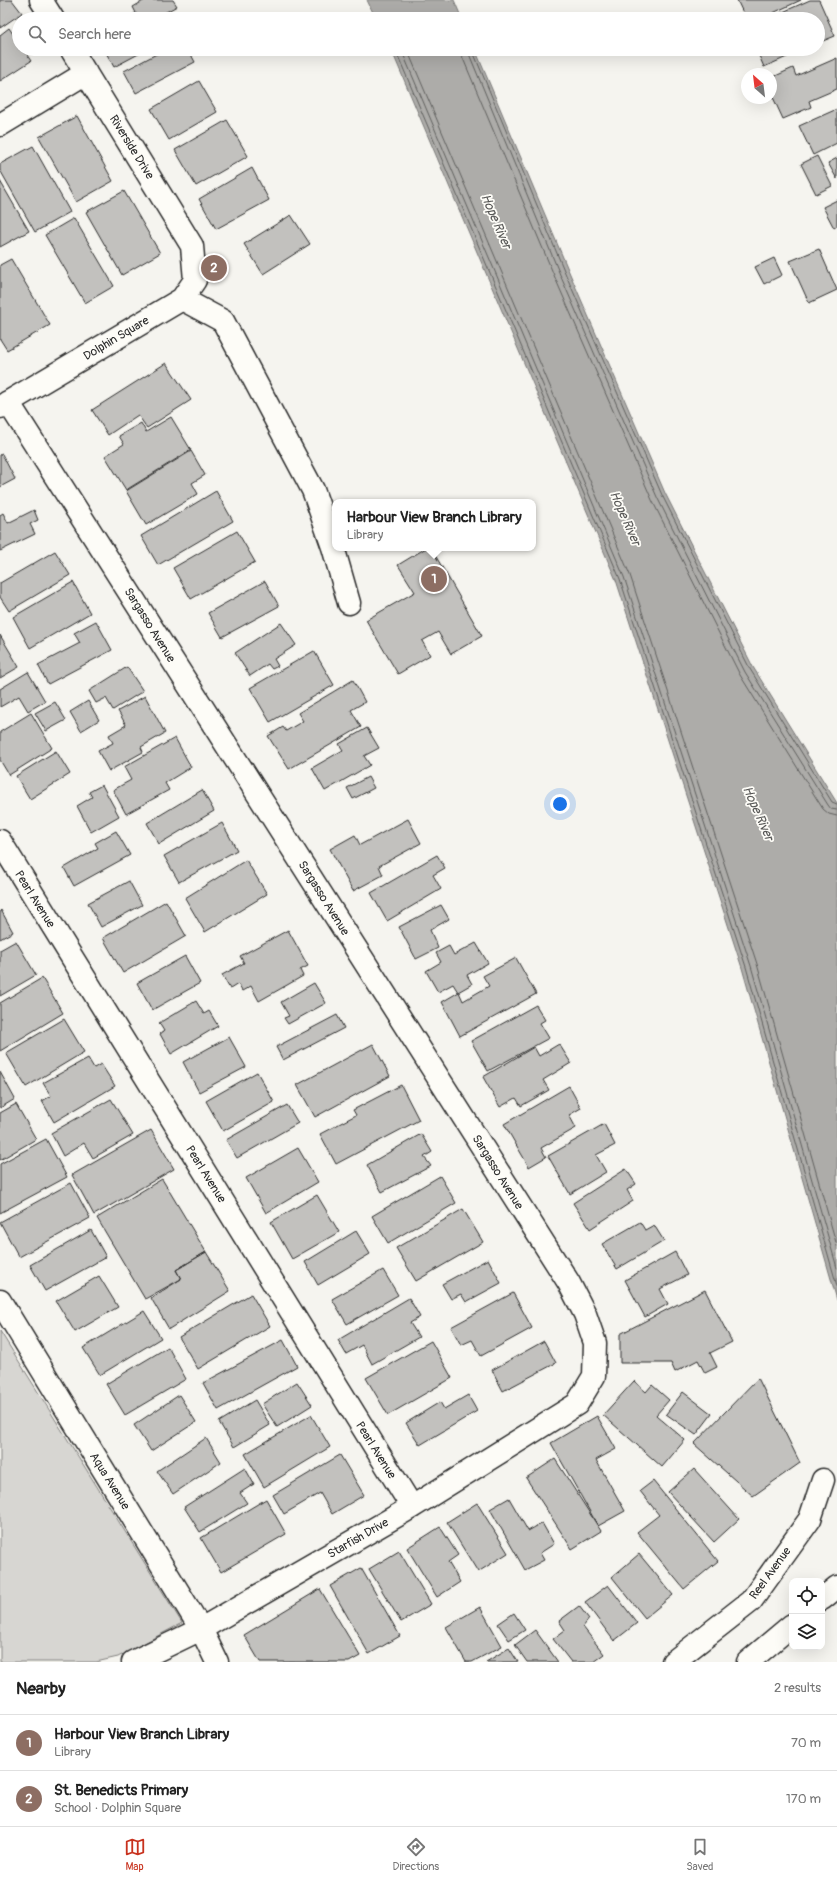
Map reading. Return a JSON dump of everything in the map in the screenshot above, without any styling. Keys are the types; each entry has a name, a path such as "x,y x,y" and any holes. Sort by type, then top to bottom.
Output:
{"main road":[{"path":"41,0 49,12"},
{"name":"Riverside Drive","path":"75,56 192,246"},
{"path":"0,125 86,73"},
{"name":"Dolphin Square","path":"4,404 182,299 195,280 192,246"},
{"path":"182,299 223,321 313,490 332,544"},
{"name":"Sargasso Avenue","path":"4,404 569,1283 586,1314 595,1343 594,1376 577,1404"},
{"path":"334,551 349,603"},
{"name":"Pearl Avenue","path":"0,842 412,1507"},
{"name":"Aqua Avenue","path":"0,1301 201,1629 216,1662"},
{"name":"Starfish Drive","path":"133,1662 201,1629 412,1507 577,1404"},
{"name":"Reel Avenue","path":"673,1662 751,1601 810,1519 823,1480"},
{"path":"825,1597 837,1586"},
{"path":"748,1662 789,1628"}],"shaded area":[{"path":"0,1331 182,1623 118,1657 96,1662 0,1662"}],"water":[{"path":"367,0 454,0 459,12 373,12"},
{"name":"Hope River","path":"394,56 478,56 665,493 753,667 837,803 837,1300 742,968 616,580"}],"building":[{"path":"0,0 12,0 21,12 12,12 12,20 0,28"},
{"path":"145,0 173,0 177,6 166,12 136,12 133,7"},
{"path":"737,0 801,0 775,12 743,12"},
{"path":"810,0 819,0 824,12 783,12"},
{"path":"825,14 835,36 825,40"},
{"path":"9,28 12,32 12,56 28,56 31,61 0,81 0,35"},
{"path":"108,56 135,56 114,67"},
{"path":"153,56 192,56 195,62 136,93 124,71"},
{"path":"759,56 789,56 764,67"},
{"path":"837,58 837,89 809,101 811,107 783,119 776,104 777,75 793,68 796,76"},
{"path":"199,81 217,112 169,140 151,109"},
{"path":"837,109 837,143 813,155 799,126"},
{"path":"77,116 113,181 76,202 39,137"},
{"path":"227,120 248,156 196,186 175,150"},
{"path":"33,146 70,212 35,232 0,170 0,164"},
{"path":"817,156 832,186 816,194 801,164"},
{"path":"837,158 837,179 828,163"},
{"path":"252,168 269,200 216,229 199,199"},
{"path":"0,181 29,231 0,247"},
{"path":"124,191 160,253 122,275 86,212"},
{"path":"837,200 837,226 834,228 823,207"},
{"path":"291,215 310,244 263,274 244,244"},
{"path":"74,218 114,286 85,303 45,235"},
{"path":"819,249 837,290 809,303 790,261"},
{"path":"774,258 782,275 764,284 755,267"},
{"path":"11,259 50,325 7,350 0,339 0,265"},
{"path":"166,363 191,400 147,428 138,415 108,435 92,410"},
{"path":"171,417 191,450 126,490 105,456 124,444 119,436 141,423 146,432"},
{"path":"191,451 205,475 192,483 198,494 146,525 126,491"},
{"path":"2,454 15,479 0,487 0,455"},
{"path":"216,491 233,521 158,565 141,536"},
{"path":"34,510 38,520 30,524 35,534 0,551 0,515 3,513 8,523"},
{"path":"237,531 255,562 191,599 173,568"},
{"path":"55,551 70,575 9,611 0,597 0,583"},
{"path":"421,551 433,551 482,636 451,654 438,632 422,641 430,655 398,674 366,620 415,592 398,565"},
{"path":"265,581 279,606 222,637 208,613"},
{"path":"73,582 90,613 30,648 13,617"},
{"path":"96,621 112,650 48,684 38,665 80,643 74,633"},
{"path":"281,623 296,645 274,659 278,666 272,669 268,664 250,676 235,653"},
{"path":"0,635 19,667 0,678"},
{"path":"314,651 334,685 270,722 250,688"},
{"path":"127,667 143,691 113,710 106,698 96,703 89,691"},
{"path":"28,672 45,701 28,711 19,696 0,707 0,689"},
{"path":"353,680 365,702 351,710 361,727 289,769 268,736 283,727 286,731 303,721 298,713"},
{"path":"145,696 165,733 141,747 143,752 109,771 98,751 113,743 109,735 126,725 118,711"},
{"path":"88,701 99,720 81,731 70,712"},
{"path":"55,702 66,720 46,731 35,713"},
{"path":"31,713 52,748 9,775 0,760 0,732"},
{"path":"367,728 379,748 364,756 370,765 325,791 312,768 343,750 339,744"},
{"path":"175,738 191,767 165,783 169,790 126,814 113,790 131,780 124,767"},
{"path":"56,751 70,774 30,799 16,776"},
{"path":"368,777 374,788 353,799 347,788"},
{"path":"102,785 119,816 91,832 77,806 92,797 89,792"},
{"path":"202,790 214,811 159,844 147,823"},
{"path":"408,819 421,843 379,866 383,875 353,891 330,849 355,835 360,845"},
{"path":"222,823 237,850 179,882 164,856"},
{"path":"116,831 130,855 74,886 64,868 98,848 95,843"},
{"path":"437,855 445,868 433,875 441,889 387,921 371,893"},
{"path":"246,860 267,894 205,932 185,898"},
{"path":"129,881 142,905 101,927 88,903"},
{"path":"166,901 186,936 123,973 103,938"},
{"path":"441,905 449,919 430,930 438,948 416,959 399,927"},
{"path":"1,910 13,932 0,939 0,911"},
{"path":"288,930 308,966 300,970 303,976 259,1001 251,986 242,991 238,984 230,989 222,975 244,963 240,956"},
{"path":"16,941 36,975 0,996 0,950"},
{"path":"476,943 488,963 467,975 472,984 458,992 453,984 438,992 426,971 441,962 436,953 449,946 454,955"},
{"path":"185,956 200,983 152,1010 137,983"},
{"path":"516,958 536,994 460,1036 442,1002 459,992 463,1001 489,986 483,976"},
{"path":"42,978 63,1013 0,1051 0,1003"},
{"path":"314,983 326,1003 288,1024 284,1018 289,1016 281,1002"},
{"path":"196,1001 204,1014 209,1011 218,1026 171,1054 160,1034 164,1031 159,1023"},
{"path":"536,1005 545,1020 540,1023 549,1038 488,1071 471,1041"},
{"path":"337,1015 344,1028 283,1060 276,1047"},
{"path":"64,1019 84,1052 26,1087 6,1053"},
{"path":"229,1037 246,1067 199,1092 183,1062"},
{"path":"373,1044 390,1076 315,1117 297,1085"},
{"path":"559,1044 571,1063 543,1080 549,1090 521,1106 516,1098 500,1107 483,1077 534,1047 539,1056"},
{"path":"88,1058 94,1068 101,1064 115,1086 54,1122 42,1101 51,1096 43,1083"},
{"path":"0,1072 15,1099 0,1108"},
{"path":"257,1072 274,1102 223,1131 206,1101"},
{"path":"401,1085 419,1120 336,1164 320,1134 356,1115 353,1110"},
{"path":"569,1086 581,1108 569,1115 576,1128 541,1148 546,1157 529,1167 504,1124"},
{"path":"111,1099 133,1135 93,1158 84,1143 63,1156 51,1133"},
{"path":"16,1104 36,1139 0,1160 0,1113"},
{"path":"287,1105 298,1123 237,1158 226,1140"},
{"path":"604,1124 615,1145 596,1155 606,1172 570,1194 548,1156"},
{"path":"151,1130 174,1169 94,1215 72,1175"},
{"path":"421,1134 432,1152 424,1157 431,1166 382,1192 367,1165"},
{"path":"46,1139 67,1177 0,1213 0,1164"},
{"path":"298,1148 318,1182 266,1213 246,1178"},
{"path":"626,1169 636,1184 627,1190 633,1201 590,1229 573,1203"},
{"path":"440,1176 456,1203 388,1243 372,1216"},
{"path":"162,1179 206,1252 176,1270 181,1279 145,1299 97,1218"},
{"path":"71,1183 90,1218 19,1257 0,1222"},
{"path":"317,1195 339,1232 292,1259 271,1222"},
{"path":"463,1209 483,1242 416,1281 396,1248"},
{"path":"640,1222 645,1230 654,1225 664,1241 617,1269 602,1244"},
{"path":"91,1230 106,1257 45,1291 30,1265"},
{"path":"356,1231 370,1254 318,1285 305,1262"},
{"path":"206,1252 230,1291 169,1329 151,1298 181,1279 176,1270"},
{"path":"675,1252 687,1275 660,1289 668,1304 645,1317 625,1280"},
{"path":"488,1259 501,1283 466,1302 461,1294 451,1299 442,1284"},
{"path":"383,1270 398,1295 347,1324 332,1299"},
{"path":"99,1276 118,1307 75,1332 56,1301"},
{"path":"705,1290 732,1342 710,1353 717,1367 705,1373 698,1360 675,1372 671,1363 620,1363 620,1334"},
{"path":"513,1293 532,1328 481,1356 472,1340 461,1345 451,1327"},
{"path":"251,1294 270,1326 198,1369 179,1337"},
{"path":"409,1298 420,1317 410,1323 419,1337 372,1364 362,1345 346,1354 338,1340"},
{"path":"144,1311 161,1338 100,1375 83,1348"},
{"path":"283,1340 297,1366 218,1410 203,1383"},
{"path":"431,1341 452,1378 388,1415 366,1378"},
{"path":"544,1341 556,1363 503,1391 492,1370"},
{"path":"168,1347 186,1379 125,1415 106,1384"},
{"path":"758,1378 800,1463 753,1496 694,1444"},
{"path":"634,1381 646,1392 652,1385 669,1400 656,1415 685,1440 662,1467 603,1415"},
{"path":"297,1382 312,1405 277,1427 262,1404"},
{"path":"683,1392 712,1414 696,1435 666,1414"},
{"path":"179,1395 196,1422 151,1451 134,1425"},
{"path":"468,1395 477,1411 420,1445 406,1423 440,1402 444,1409"},
{"path":"255,1400 270,1425 234,1447 219,1422"},
{"path":"311,1415 330,1447 264,1487 245,1454"},
{"path":"597,1416 616,1449 596,1460 625,1511 598,1526 551,1443"},
{"path":"206,1438 221,1462 173,1494 157,1471"},
{"path":"340,1455 364,1495 332,1514 320,1493 284,1514 273,1495"},
{"path":"555,1459 601,1531 572,1549 526,1478"},
{"path":"245,1468 254,1484 240,1493 247,1503 200,1532 184,1507"},
{"path":"694,1469 739,1519 714,1542 668,1492"},
{"path":"653,1481 718,1561 684,1589 637,1532 659,1515 640,1491"},
{"path":"509,1498 528,1531 542,1523 554,1544 540,1553 544,1560 525,1570 490,1509"},
{"path":"266,1499 286,1534 221,1572 201,1538"},
{"path":"477,1503 508,1553 478,1572 447,1522"},
{"path":"440,1527 458,1555 448,1562 460,1582 437,1597 407,1548"},
{"path":"399,1551 431,1604 401,1622 369,1569"},
{"path":"639,1554 673,1595 645,1618 612,1577"},
{"path":"361,1568 400,1636 369,1654 330,1586"},
{"path":"608,1585 637,1623 614,1641 585,1602"},
{"path":"320,1589 360,1656 349,1662 260,1662 244,1635"},
{"path":"579,1606 589,1619 583,1627 604,1654 593,1662 571,1662 553,1639 565,1630 559,1621"},
{"path":"480,1607 502,1646 472,1662 466,1662 446,1627"},
{"path":"514,1613 525,1630 509,1640 498,1624"},
{"path":"535,1630 558,1662 527,1662 515,1645"},
{"path":"509,1648 518,1662 486,1662"}],"place":[{"name":"St. Benedicts Primary","path":"214,268"},
{"name":"Harbour View Branch Library","path":"434,579"}]}
